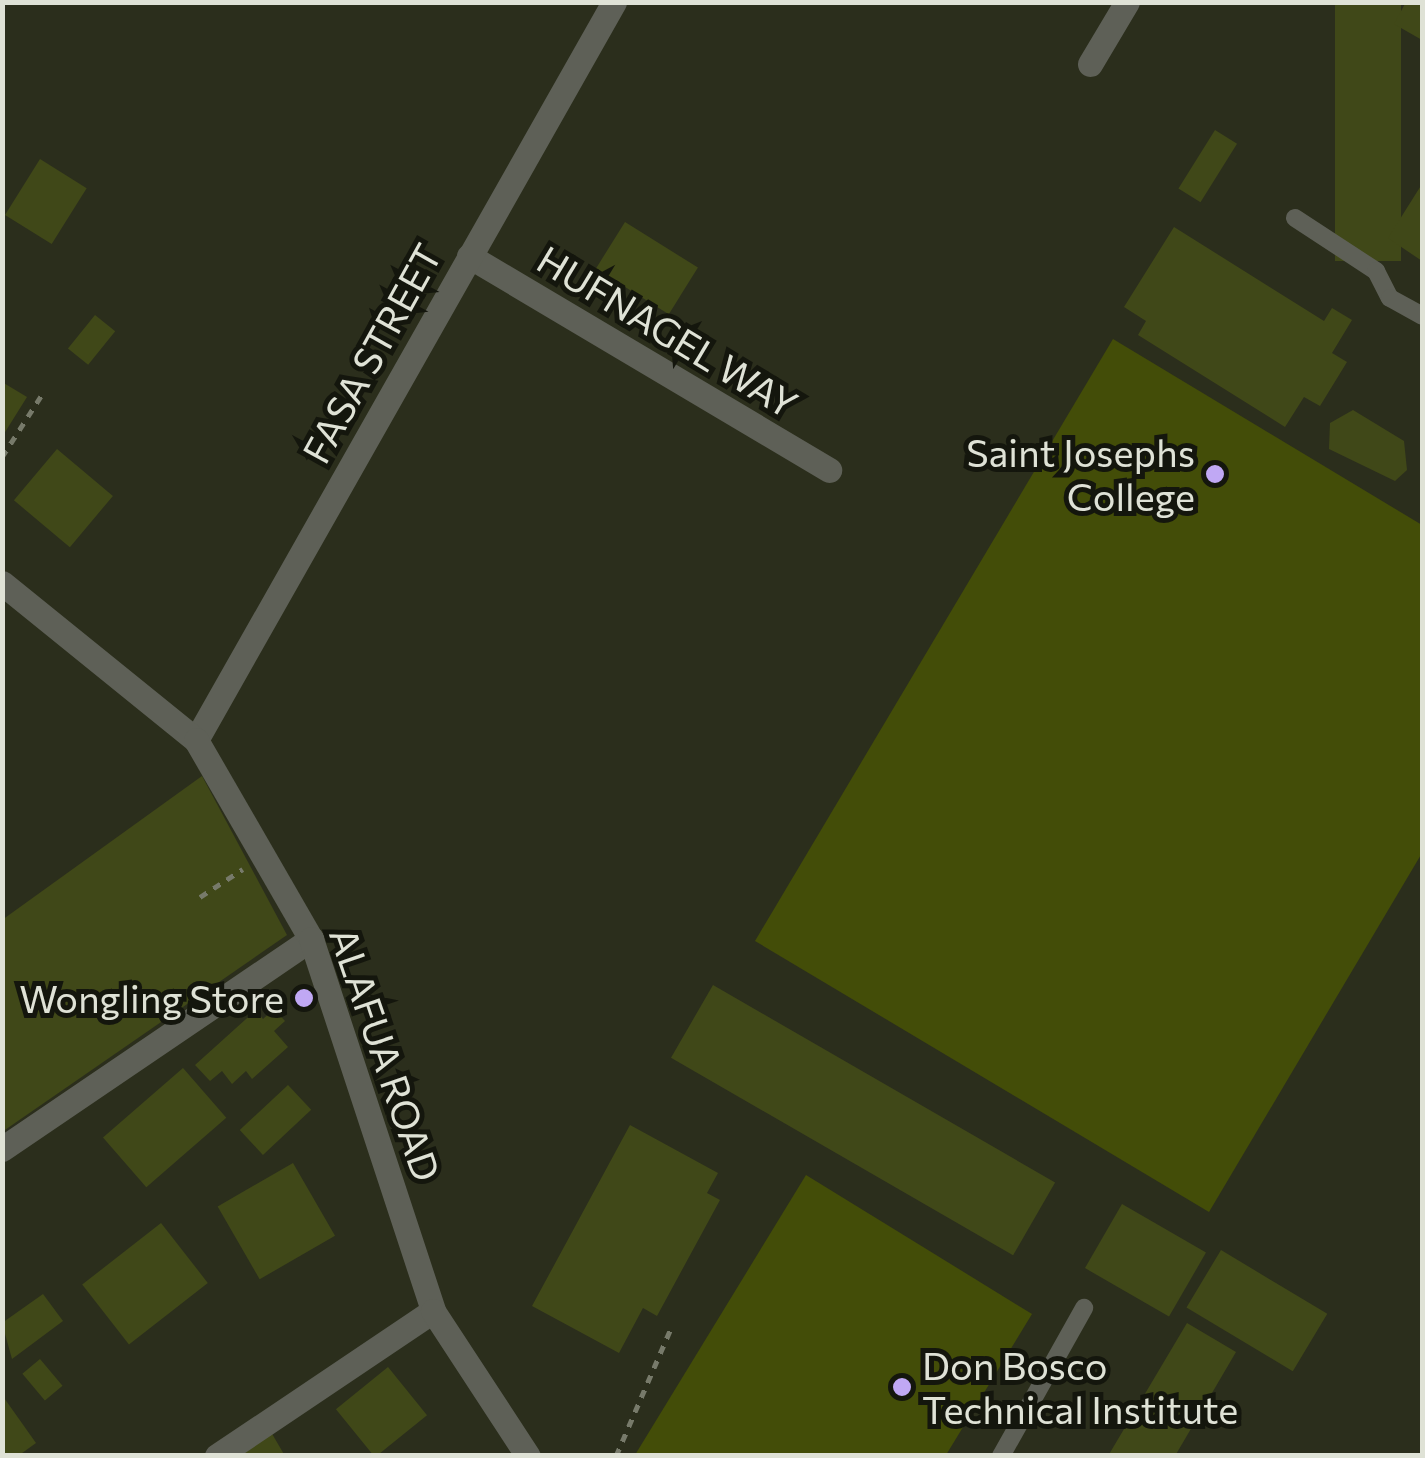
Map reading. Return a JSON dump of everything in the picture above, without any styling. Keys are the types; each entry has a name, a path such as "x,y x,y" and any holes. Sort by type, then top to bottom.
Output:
{"street":[{"name":"FASA STREET","path":"196,740 614,2"},
{"path":"1090,64 1127,2"},
{"name":"HUFNAGEL WAY","path":"469,256 828,470"},
{"name":"ALAFUA ROAD","path":"2,583 196,740 311,939 433,1311 528,1456"},
{"path":"2,1149 311,939"},
{"path":"218,1456 433,1311"}],"lane":[{"path":"1295,218 1376,271 1390,298 1422,316"},
{"path":"1026,1456 1005,1449 1084,1308"}],"path":[{"path":"2,457 43,393"},
{"path":"200,896 263,856"},
{"path":"616,1456 672,1326"}],"green space":[{"name":"Saint Josephs College","path":"1113,339 1422,525 1422,853 1209,1212 755,941"},
{"path":"806,1175 1032,1314 946,1455 635,1455"}],"building":[{"path":"1335,2 1401,2 1401,261 1335,261"},
{"path":"1406,2 1422,2 1422,40 1394,24"},
{"path":"1215,130 1237,144 1200,202 1178,189"},
{"path":"40,159 87,188 52,244 5,215"},
{"path":"1422,184 1422,261 1388,238"},
{"path":"625,222 698,268 669,314 596,269"},
{"path":"1174,227 1324,321 1332,308 1352,320 1332,353 1347,362 1320,406 1304,397 1285,427 1138,335 1146,321 1124,307"},
{"path":"95,315 115,331 88,365 68,348"},
{"path":"2,382 27,397 2,437"},
{"path":"1353,410 1404,441 1407,470 1395,481 1329,449 1330,423"},
{"path":"57,449 113,496 70,547 14,500"},
{"path":"202,776 287,935 2,1132 2,920"},
{"path":"713,985 1055,1182 1013,1255 671,1058"},
{"path":"274,1009 285,1021 274,1031 288,1047 252,1079 246,1071 232,1084 222,1071 210,1081 195,1065 256,1010 263,1019"},
{"path":"183,1068 226,1118 146,1187 103,1138"},
{"path":"288,1085 311,1110 263,1155 240,1130"},
{"path":"630,1125 718,1173 707,1193 720,1200 657,1316 643,1308 619,1353 532,1306"},
{"path":"293,1163 335,1236 260,1279 218,1206"},
{"path":"1122,1204 1206,1252 1169,1317 1085,1268"},
{"path":"161,1223 208,1283 129,1344 82,1285"},
{"path":"1221,1250 1327,1314 1293,1371 1186,1307"},
{"path":"43,1294 63,1321 12,1359 2,1323"},
{"path":"1187,1323 1236,1352 1175,1456 1108,1456"},
{"path":"40,1359 62,1386 45,1401 22,1374"},
{"path":"388,1367 427,1415 374,1456 336,1409"},
{"path":"2,1395 36,1443 18,1456 2,1456"},
{"path":"271,1432 285,1456 235,1456"}],"place":[{"name":"Saint Josephs College","path":"1215,474"},
{"name":"Wongling Store","path":"304,998"},
{"name":"Don Bosco Technical Institute","path":"902,1387"}]}
